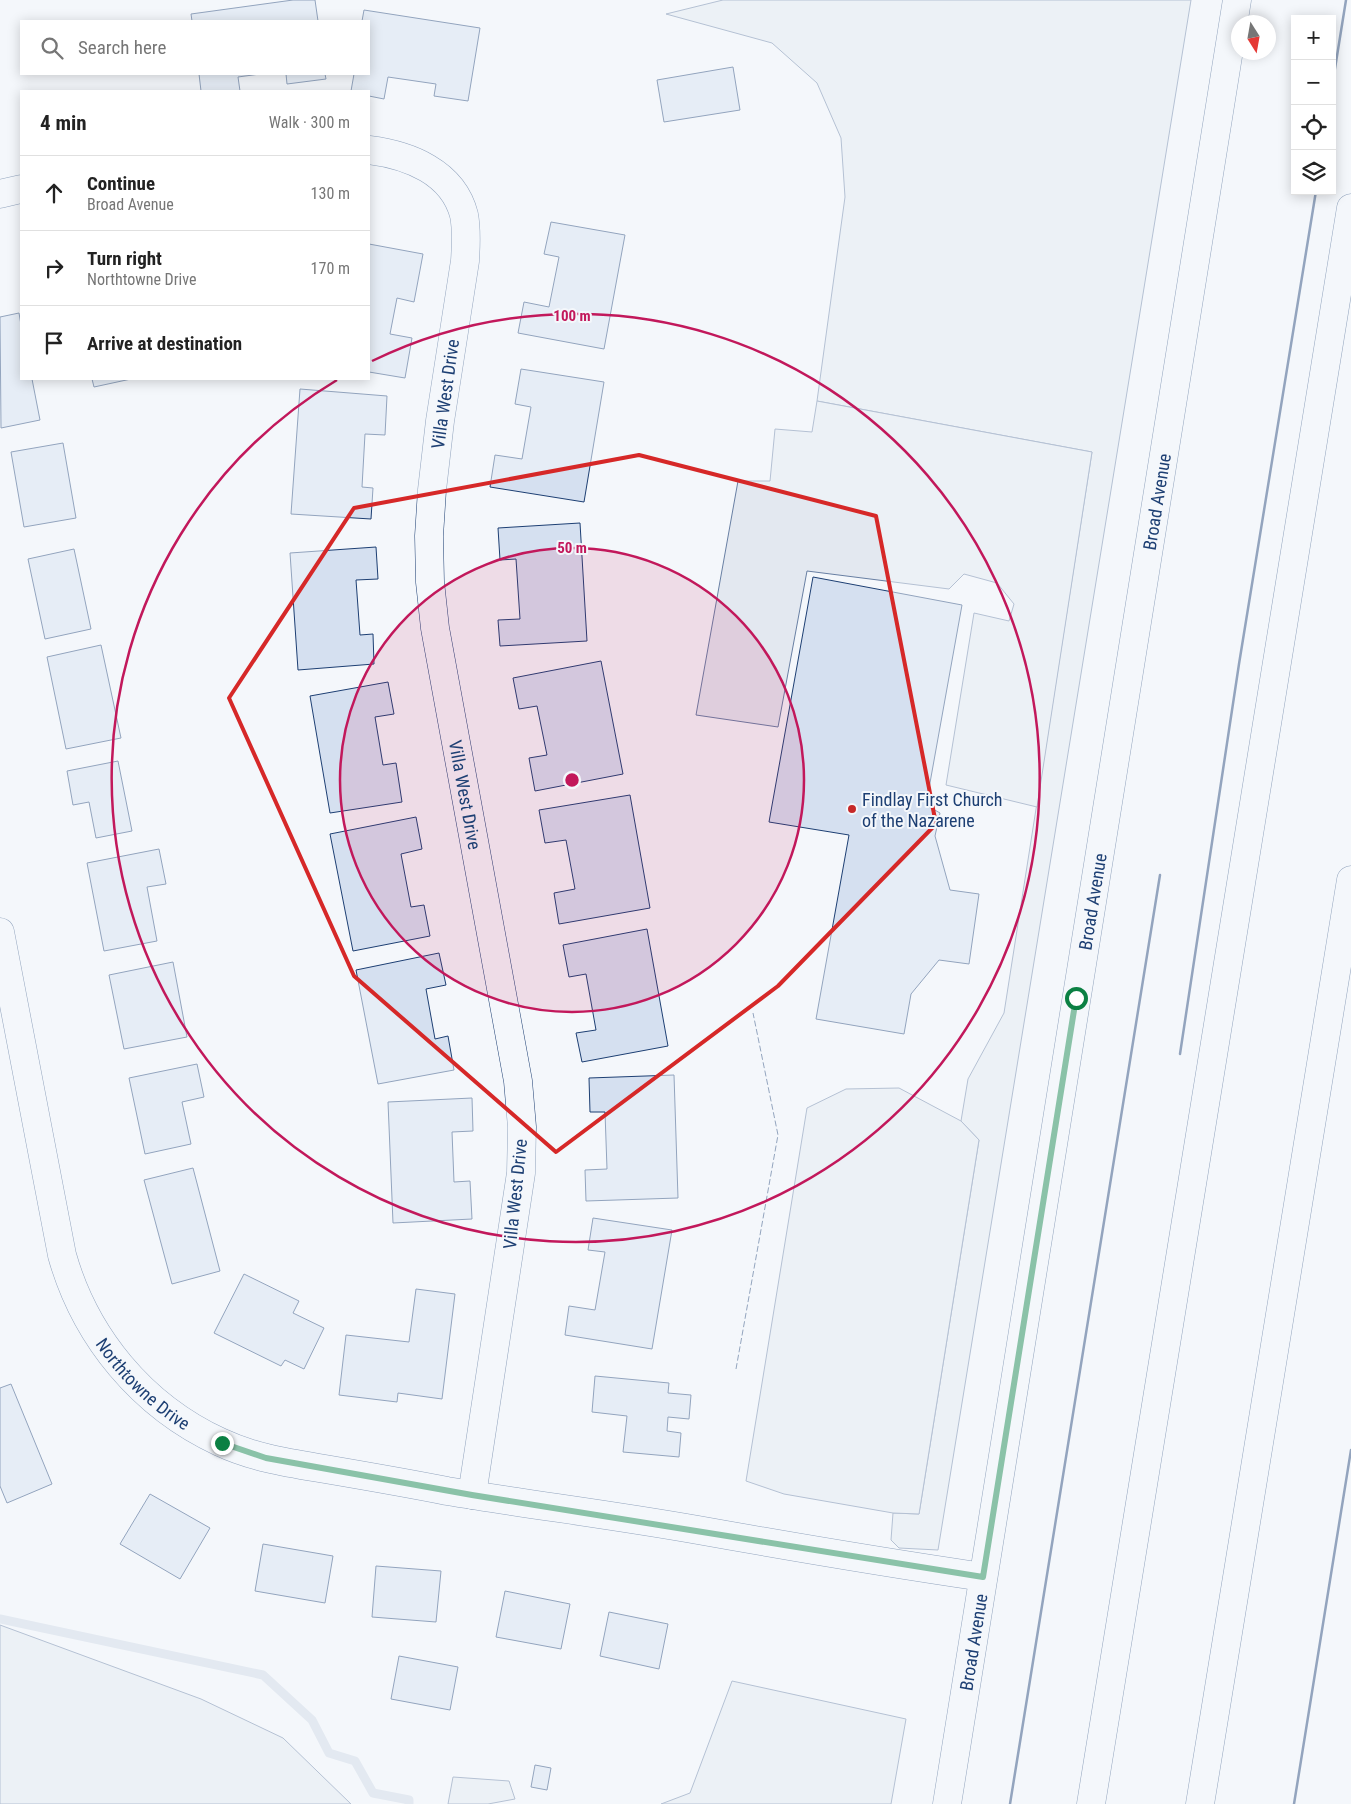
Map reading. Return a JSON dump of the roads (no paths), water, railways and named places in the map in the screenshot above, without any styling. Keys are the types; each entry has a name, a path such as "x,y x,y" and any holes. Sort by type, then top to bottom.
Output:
{"main road":[{"name":"Broad Avenue","path":"947,1804 1237,0"},
{"name":"Villa West Drive","path":"370,150 400,156 422,164 441,177 456,194 464,215 466,238 465,261 440,421 432,490 428,536 430,582 435,628 518,1081 522,1127 522,1173 472,1495"},
{"path":"0,194 20,189"},
{"path":"1091,1804 1351,208"},
{"path":"1200,1804 1351,880"},
{"name":"Northtowne Drive","path":"0,932 68,1278 77,1299 100,1339 128,1376 162,1407 222,1443 266,1458 472,1495 983,1577"}],"waterway":[{"path":"0,1619 263,1675 312,1720 329,1753 355,1761 373,1793 409,1800 409,1804"}],"place":[{"name":"Findlay First Church of the Nazarene","path":"852,809"}]}
